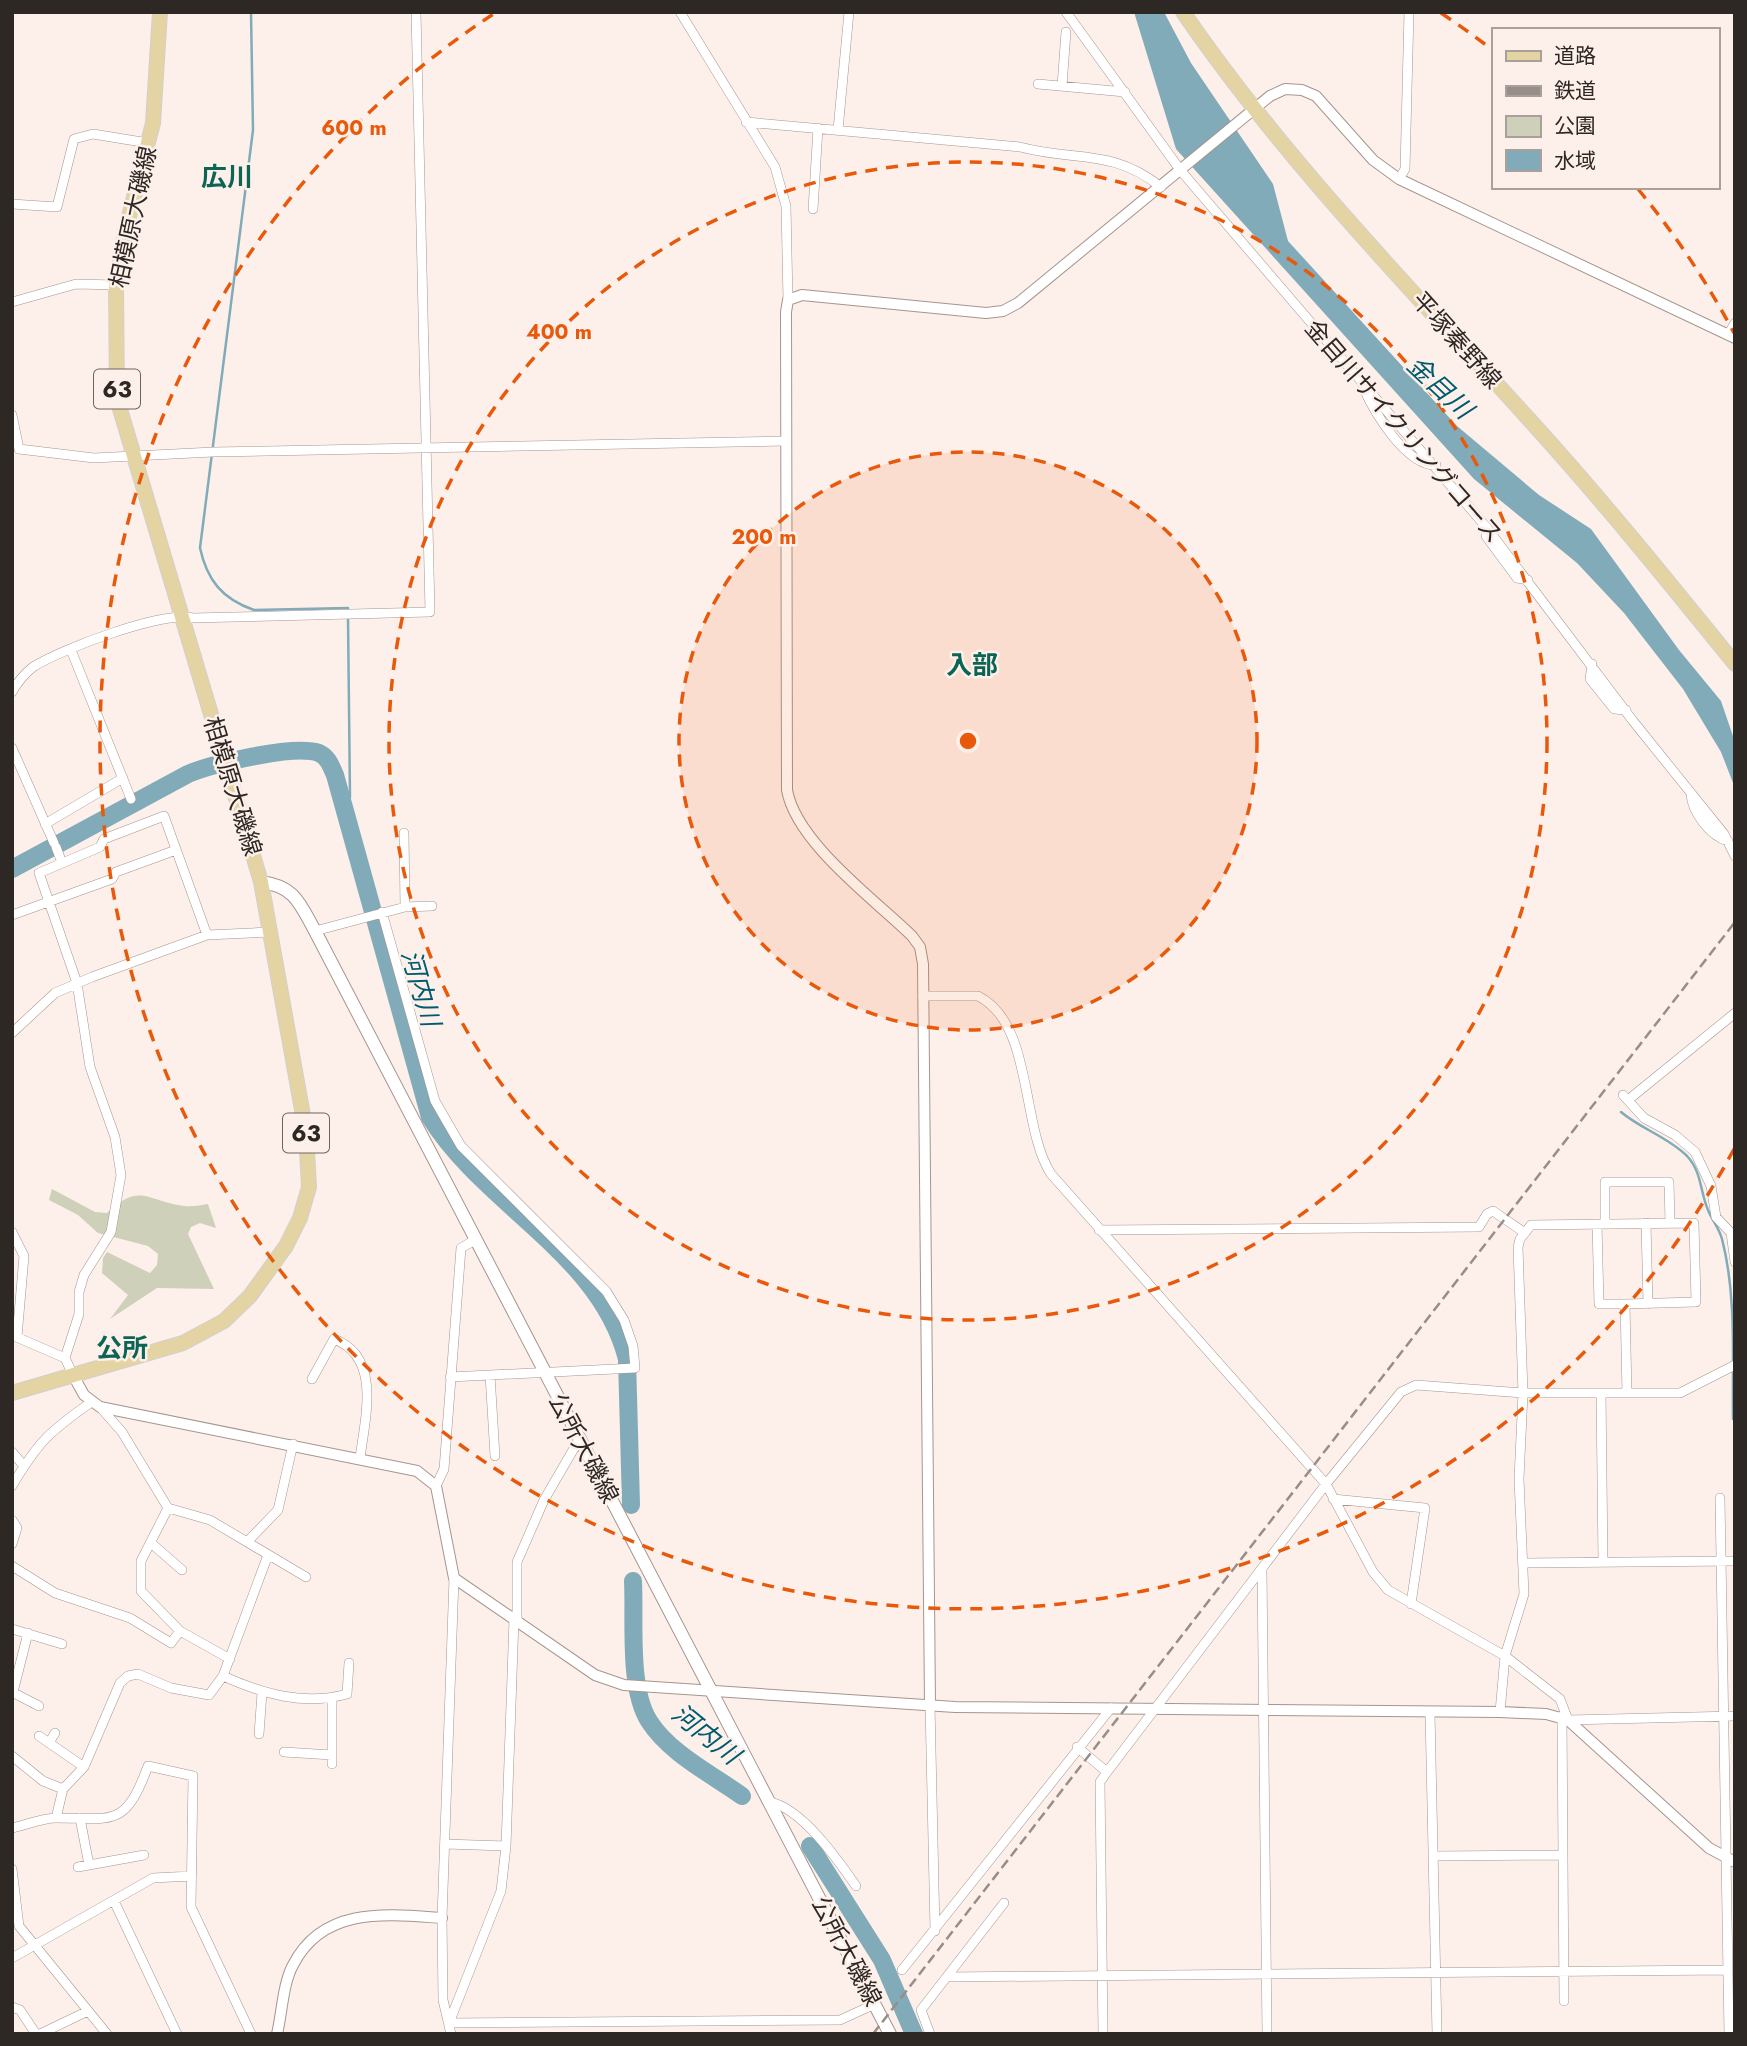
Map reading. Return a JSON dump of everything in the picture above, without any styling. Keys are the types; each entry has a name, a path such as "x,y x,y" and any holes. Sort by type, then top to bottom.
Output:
{"main road":[{"name":"相模原大磯線","path":"12,1393 183,1343 224,1321 250,1296 286,1246 300,1219 309,1188 310,1164 261,882 117,398 116,285 125,232 148,143 157,87 160,12"},
{"name":"平塚秦野線","path":"1183,12 1256,109 1367,241 1589,486 1735,664"},
{"name":"公所大磯線","path":"261,882 285,887 297,900 315,931 543,1373 890,2034"}],"street":[{"path":"12,692 15,679 71,650 140,624 181,615 193,618 430,612 416,12"},
{"path":"680,12 775,167 782,186 788,300 785,441 790,807 810,838 912,936 920,947 923,964 930,1705 935,1931"},
{"path":"838,130 849,12"},
{"name":"金目川サイクリングコース","path":"1066,12 1181,172 1360,379 1390,433 1416,460 1436,465 1488,528 1486,536 1500,558 1517,578 1528,580 1592,664 1590,678 1614,709 1626,710 1691,792 1691,802 1704,822 1720,839 1728,842 1735,856"},
{"path":"1399,178 1405,169 1409,12"},
{"path":"1062,86 1066,32"},
{"path":"1038,84 1125,92"},
{"path":"788,300 802,295 986,313 1003,311 1018,303 1181,172 1270,96 1285,89 1302,90 1316,96 1373,160 1399,178 1731,337 1735,323"},
{"path":"746,122 1020,147 1046,153 1108,159 1140,170 1161,187"},
{"path":"813,209 818,128"},
{"path":"12,204 57,207 74,139 93,134 148,143"},
{"path":"12,302 76,284 116,285"},
{"path":"12,415 19,449 94,458 425,447 785,441"},
{"path":"71,650 131,799"},
{"path":"12,748 62,863"},
{"path":"45,824 123,778"},
{"path":"65,1358 79,1314 79,1292 84,1275 111,1232 121,1175 115,1137 90,1067 77,983 39,873 100,847 104,839 164,816 207,935"},
{"path":"404,833 405,907"},
{"path":"12,915 176,850"},
{"path":"315,931 405,907 432,906"},
{"path":"378,914 435,1101 449,1128 461,1146 606,1291 624,1320 633,1346 635,1368 450,1377"},
{"path":"12,1032 55,993 77,983 207,935 270,932"},
{"path":"923,996 978,996 998,1013 1011,1032 1018,1052 1041,1159 1100,1230 1326,1484 1373,1572 1388,1590 1505,1656 1560,1699 1565,1718 1564,2001"},
{"path":"1735,1013 1625,1098 1644,1118 1675,1135 1695,1152 1712,1186 1716,1217 1733,1231 1735,1262"},
{"path":"1500,1712 1505,1656 1524,1594 1519,1479 1523,1393 1518,1247 1531,1225 1601,1224 1646,1223 1670,1223 1695,1223 1696,1303 1599,1304 1601,1224 1605,1182 1669,1182 1670,1223"},
{"path":"1100,1230 1479,1227 1486,1214 1493,1211 1525,1233"},
{"path":"1646,1223 1647,1304"},
{"path":"12,1232 24,1256 15,1336 65,1358 73,1375 95,1405 122,1432 168,1508 210,1520 306,1577"},
{"path":"451,2034 443,2000 442,1918 454,1578 436,1486 444,1469 461,1248 475,1240"},
{"path":"1625,1304 1627,1393"},
{"path":"312,1379 334,1339 342,1342 363,1362 367,1393 360,1458"},
{"path":"1103,2034 1100,1782 1326,1484 1401,1392 1416,1385 1523,1393 1680,1393 1735,1366"},
{"path":"491,1375 495,1456"},
{"path":"1601,1393 1603,1562"},
{"path":"12,1486 33,1449 49,1433 95,1405 417,1471 436,1486"},
{"path":"449,2023 452,2009 496,1906 506,1846 517,1562 544,1500 579,1438"},
{"path":"247,1542 278,1510 293,1444"},
{"path":"12,1452 24,1466"},
{"path":"1720,1498 1730,1716 1729,2034"},
{"path":"1333,1499 1425,1508 1411,1604"},
{"path":"168,1508 141,1561 141,1591 180,1631 230,1659"},
{"path":"12,1520 17,1528 12,1544"},
{"path":"151,1543 182,1570"},
{"path":"56,1818 63,1789 84,1767 120,1683 128,1676 138,1674 171,1688 209,1695 223,1676 268,1555"},
{"path":"1523,1563 1735,1561"},
{"path":"12,1566 55,1593 130,1618 171,1643 180,1631"},
{"path":"1262,1569 1267,2034"},
{"path":"454,1578 595,1675 631,1686 649,1688 930,1705 1264,1712 1500,1712 1565,1718 1730,1716"},
{"path":"12,1629 62,1644"},
{"path":"28,1633 16,1669 13,1692 39,1706"},
{"path":"223,1676 262,1693 284,1697 332,1698 347,1694 349,1663"},
{"path":"258,1734 262,1693"},
{"path":"284,1752 332,1760 332,1698"},
{"path":"902,1970 1077,1747 1111,1708"},
{"path":"1430,1713 1437,2034"},
{"path":"1565,1718 1709,1848 1731,1860"},
{"path":"49,1743 55,1733"},
{"path":"39,1736 84,1767"},
{"path":"1077,1747 1107,1772"},
{"path":"12,1756 43,1781 63,1789"},
{"path":"12,1828 56,1818 102,1821 122,1813 135,1801 148,1766 193,1776 191,1907 251,2034"},
{"path":"769,1802 791,1811 839,1862 856,1886"},
{"path":"80,1818 89,1865"},
{"path":"445,1844 506,1846"},
{"path":"78,1867 144,1855"},
{"path":"1435,1856 1563,1855"},
{"path":"12,1869 19,1926 107,2034"},
{"path":"12,1958 153,1878 192,1876"},
{"path":"114,1901 177,2034"},
{"path":"930,2034 921,2010 1004,1903"},
{"path":"277,2034 292,1966 309,1944 333,1923 373,1913 442,1918"},
{"path":"947,1977 1728,1970"},
{"path":"449,2023 840,2020 874,2004"},
{"path":"12,2007 20,2010 38,2034 88,2011"}],"green space":[{"path":"52,1189 95,1212 107,1213 119,1203 137,1196 185,1206 208,1204 216,1228 200,1223 191,1227 188,1234 214,1289 157,1288 110,1319 128,1295 102,1273 103,1258 107,1252 150,1273 157,1265 158,1254 148,1246 98,1233 78,1215 49,1200"}],"water":[{"path":"1134,12 1164,12 1191,63 1273,184 1288,241 1457,426 1539,495 1591,529 1679,650 1721,701 1735,742 1735,788 1721,752 1683,689 1624,613 1577,563 1474,479 1176,149"}],"waterway":[{"path":"251,12 253,130 200,548 207,570 218,587 233,600 254,610 348,608 348,611"},
{"path":"343,803 350,797 348,618"},
{"name":"河内川","path":"12,869 188,774 273,753 307,751 325,757 335,775 430,1117 453,1149 480,1177 567,1259 593,1289 613,1322 627,1359 631,1505"},
{"path":"1621,1112 1671,1144 1692,1162 1705,1203 1721,1235 1732,1306 1733,1419"},
{"name":"河内川","path":"633,1581 635,1672 642,1707 649,1721 668,1743 692,1763 742,1796"},
{"name":"河内川","path":"810,1846 882,1960 914,2034"}],"railway":[{"path":"873,2034 1735,922"}],"district":[{"name":"広川","path":"227,177"},
{"name":"入部","path":"972,665"},
{"name":"公所","path":"122,1348"}],"water label":[{"name":"金目川","path":"1440,387"}]}
